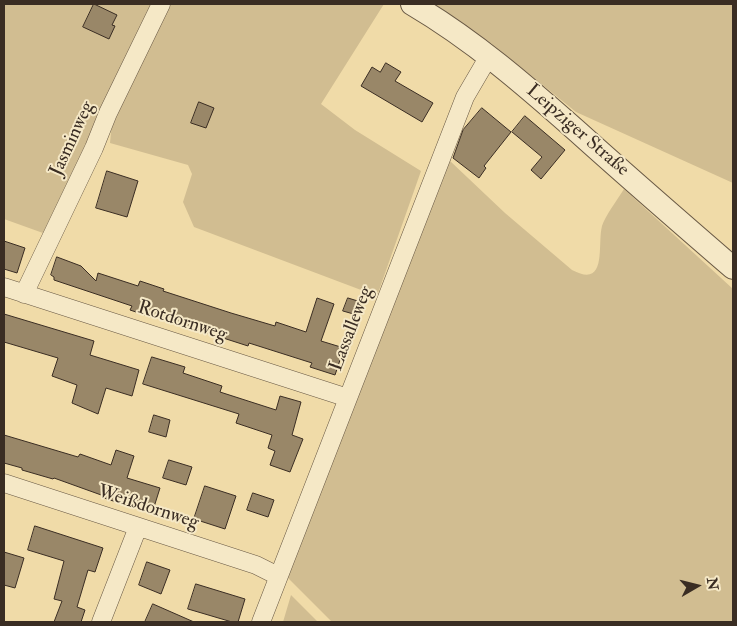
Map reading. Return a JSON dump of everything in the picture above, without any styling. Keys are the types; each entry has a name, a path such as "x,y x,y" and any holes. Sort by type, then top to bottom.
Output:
{"street":[{"name":"Jasminweg","path":"24,294 161,4"},
{"name":"Leipziger Straße","path":"412,4 439,20 489,56 533,92 733,268"},
{"name":"Lassalleweg","path":"261,622 465,97 489,56"},
{"name":"Rotdornweg","path":"4,287 348,398"},
{"name":"Weißdornweg","path":"4,483 256,565 278,576"},
{"path":"101,622 138,527"}],"shaded area":[{"path":"4,4 154,4 43,233 4,219"},
{"path":"170,4 384,4 321,104 355,130 421,171 377,296 194,227 183,202 192,174 188,165 110,143 113,113"},
{"path":"433,4 733,4 733,183 576,112 492,44"},
{"path":"449,160 505,213 572,270 583,274 591,274 596,269 599,262 602,226 624,189 733,289 733,622 332,622 286,576"},
{"path":"291,595 318,622 283,622"}],"building":[{"path":"94,4 117,15 112,25 115,26 109,39 83,27"},
{"path":"386,63 401,72 395,81 433,103 422,122 361,86 372,67 380,72"},
{"path":"199,102 214,108 206,128 191,123"},
{"path":"482,108 511,132 484,166 486,168 479,178 453,158 463,130"},
{"path":"525,116 565,150 541,179 531,170 542,157 512,132"},
{"path":"107,171 138,181 127,217 96,208"},
{"path":"4,241 25,248 17,273 4,269"},
{"path":"57,257 81,266 96,281 98,273 138,286 140,281 164,289 163,291 231,313 275,326 276,322 306,332 317,298 334,304 321,341 344,348 335,375 310,367 312,363 249,343 248,346 155,316 154,318 130,310 132,306 54,280 54,277 51,275"},
{"path":"348,298 361,302 357,315 343,311"},
{"path":"4,314 94,341 90,355 139,370 132,396 106,388 98,414 72,403 77,385 52,376 58,358 4,342"},
{"path":"152,357 185,367 183,373 222,386 220,392 276,410 280,396 301,402 292,435 303,439 290,472 270,465 275,451 268,448 272,435 236,423 239,414 143,384"},
{"path":"154,415 170,420 166,437 149,432"},
{"path":"4,435 78,457 80,454 111,465 116,450 134,456 127,478 160,488 154,507 137,501 135,508 54,478 22,470 22,468 4,463"},
{"path":"169,460 192,467 186,485 163,478"},
{"path":"205,486 236,496 225,529 194,519"},
{"path":"253,493 274,500 268,517 247,510"},
{"path":"35,526 103,548 95,572 88,570 77,607 85,610 81,622 54,622 62,601 54,599 64,561 28,550"},
{"path":"4,552 24,558 15,588 4,585"},
{"path":"147,562 170,570 161,594 139,585"},
{"path":"196,584 245,599 238,622 232,622 188,609"},
{"path":"153,604 194,622 145,622"}]}
